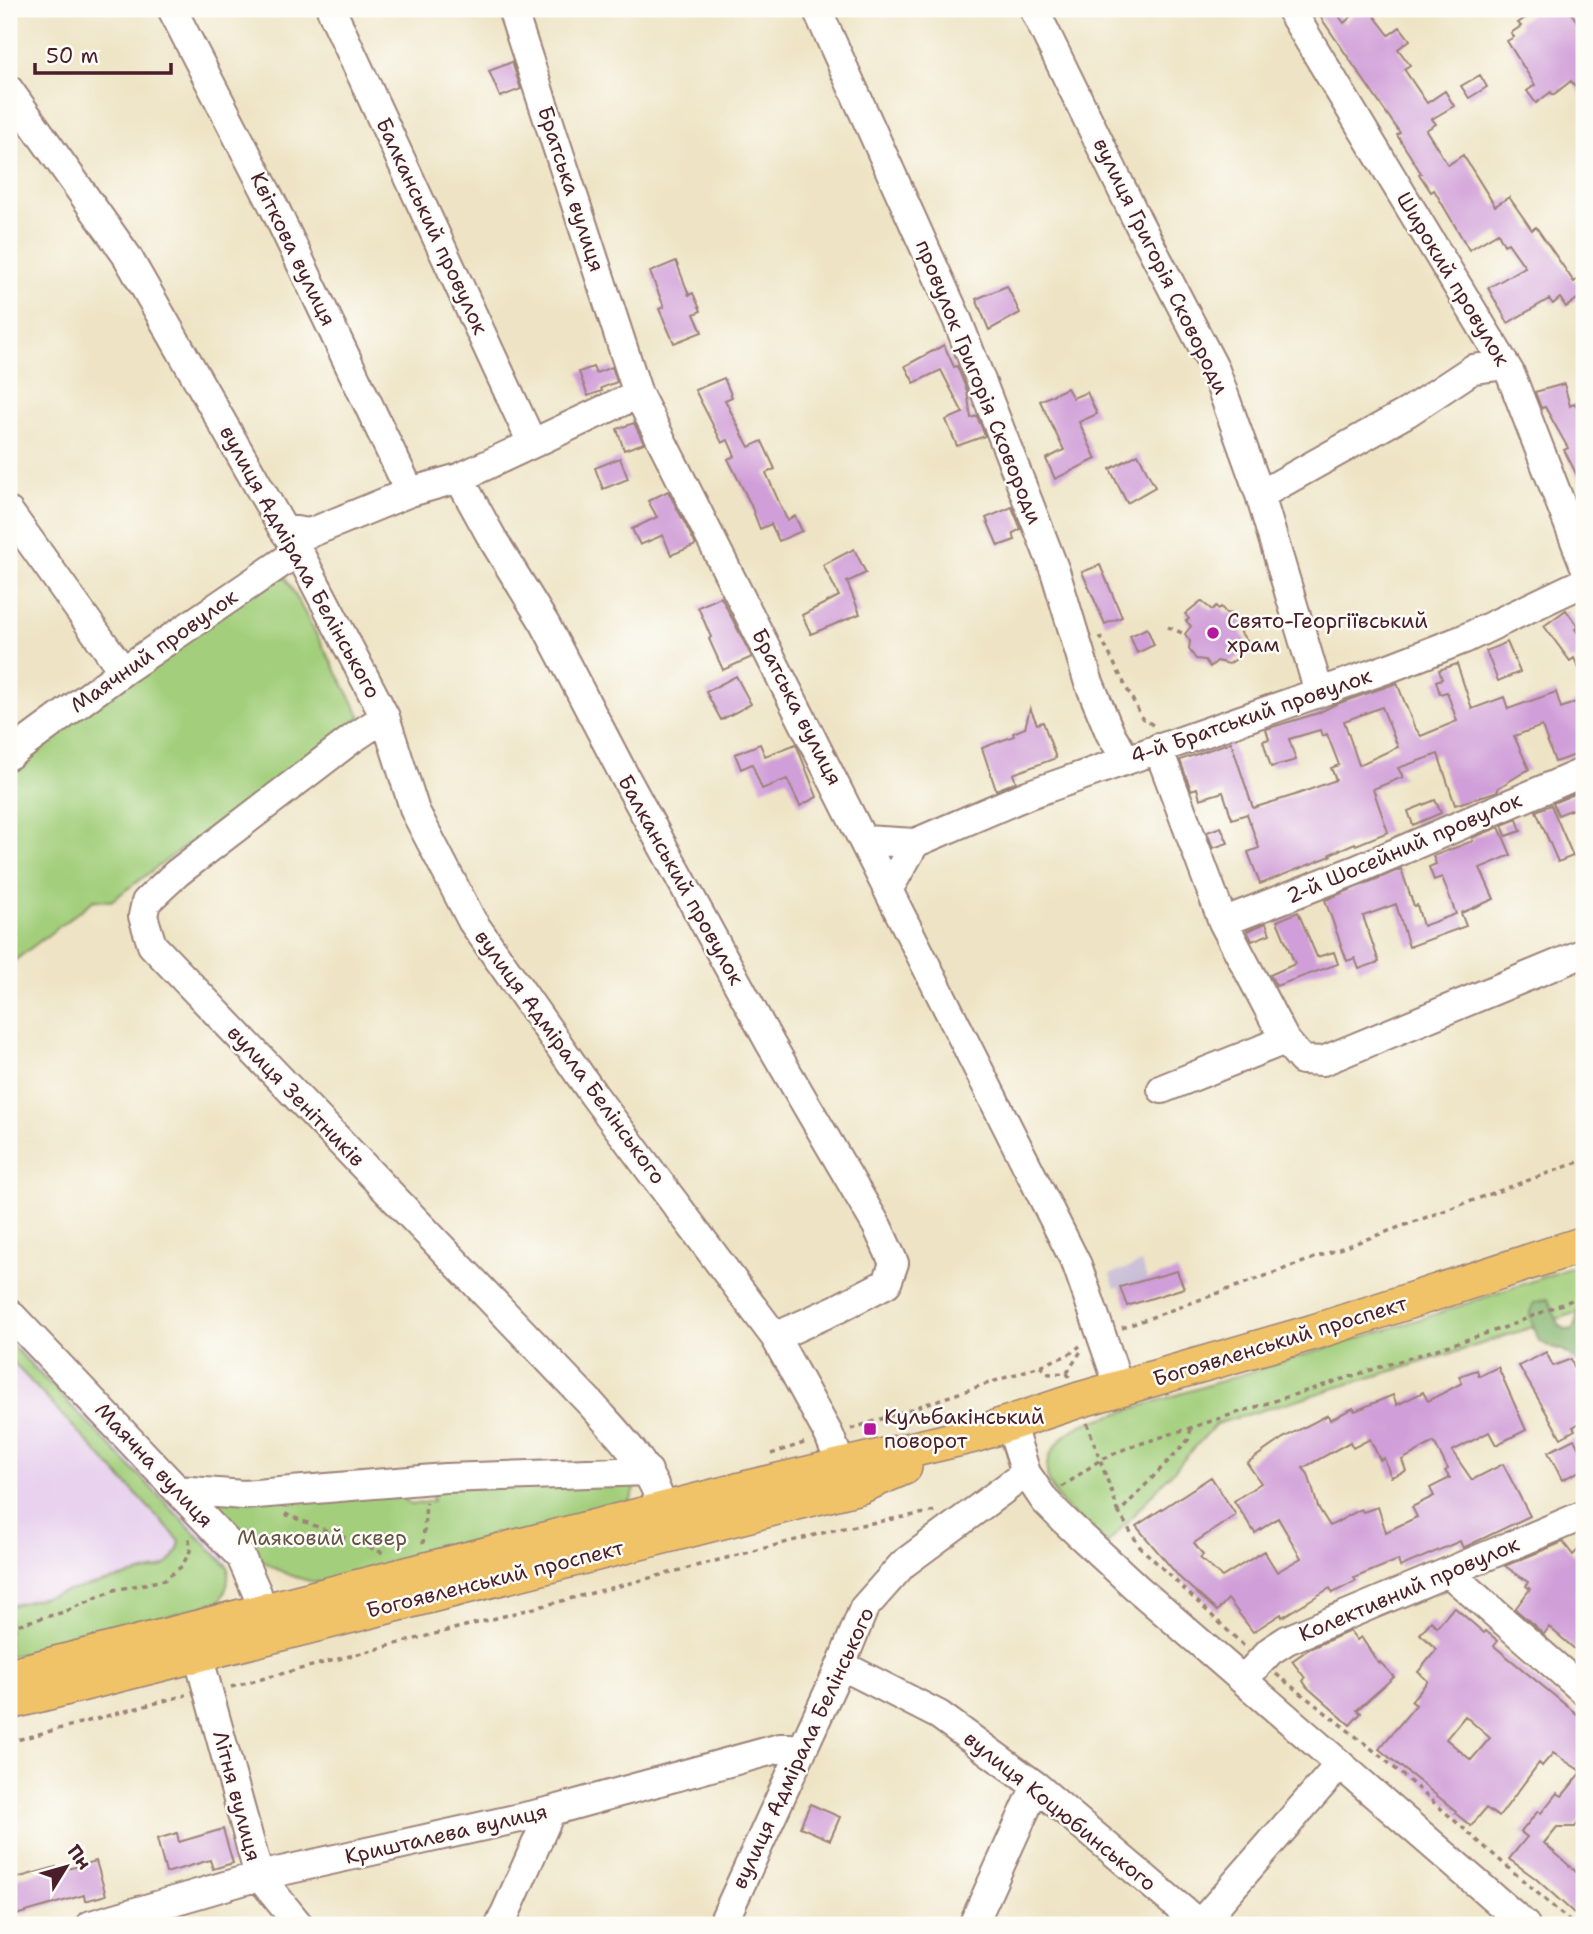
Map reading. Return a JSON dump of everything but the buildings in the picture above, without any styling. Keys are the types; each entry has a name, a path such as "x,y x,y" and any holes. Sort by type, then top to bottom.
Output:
{"main road":[{"name":"Богоявленський проспект","path":"9,1702 198,1655 265,1624 663,1510 835,1450 882,1458 974,1435 1010,1423 1073,1387 1120,1390 1314,1332 1584,1244"},
{"name":"Богоявленський проспект","path":"9,1676 265,1624 860,1486 974,1435"}],"street":[{"name":"Квіткова вулиця","path":"172,9 274,207 410,492"},
{"name":"Балканський провулок","path":"331,9 532,443"},
{"name":"Братська вулиця","path":"512,9 638,394 1077,1265 1120,1390"},
{"name":"провулок Григорія Сковороди","path":"817,9 957,319 1055,571 1088,680 1110,733 1126,760"},
{"name":"вулиця Григорія Сковороди","path":"1034,9 1137,220 1211,361 1260,495 1319,692"},
{"name":"Широкий провулок","path":"1290,9 1505,365 1515,384 1584,565"},
{"name":"вулиця Адмірала Белінського","path":"9,90 127,256 289,537 385,717 415,811 472,921 593,1094 775,1337 835,1450"},
{"path":"1260,495 1408,412 1474,369 1505,365"},
{"path":"289,537 310,533 410,492 459,478 638,394"},
{"name":"Балканський провулок","path":"459,478 545,624 770,1043 877,1226 894,1263 887,1283 775,1337"},
{"path":"9,512 123,671"},
{"name":"Маячний провулок","path":"11,747 290,558 289,537"},
{"name":"4-й Братський провулок","path":"864,840 915,843 1027,795 1464,639 1584,582"},
{"name":"вулиця Зенітників","path":"385,717 352,738 177,873 146,902 143,916 152,945 592,1405 648,1471 659,1493 663,1510"},
{"path":"1158,748 1223,922 1285,1040 1302,1060 1323,1061 1584,953"},
{"name":"2-й Шосейний провулок","path":"1223,922 1356,870 1584,772"},
{"path":"888,890 915,843"},
{"path":"1162,1089 1285,1040"},
{"name":"Маячна вулиця","path":"9,1313 241,1557 257,1593 265,1624"},
{"path":"1010,1423 1026,1473 1045,1501 1137,1588 1252,1670 1340,1764 1525,1925"},
{"path":"178,1490 257,1494 422,1480 648,1471"},
{"name":"вулиця Адмірала Белінського","path":"722,1925 841,1665 864,1608 903,1564 1026,1473"},
{"name":"Колективний провулок","path":"1252,1670 1287,1640 1584,1516"},
{"path":"1449,1573 1584,1690"},
{"name":"Літня вулиця","path":"198,1655 259,1876 299,1925"},
{"name":"вулиця Коцюбинського","path":"841,1665 939,1715 1036,1786 1200,1925"},
{"name":"Кришталева вулиця","path":"91,1925 259,1876 551,1811 780,1748 790,1748 801,1753"},
{"path":"1200,1925 1340,1764"},
{"path":"973,1925 1036,1786"},
{"path":"500,1925 551,1811"}],"path":[{"path":"1168,627 1182,633"},
{"path":"1106,648 1142,718 1191,738"},
{"path":"1100,1336 1584,1160"},
{"path":"1045,1501 1100,1460 1127,1448 1506,1327 1584,1295"},
{"path":"764,1456 835,1450 893,1416 1040,1366 1068,1355 1087,1340 1073,1387 1119,1513 1140,1547 1252,1670 1382,1757 1574,1925"},
{"path":"1040,1366 1073,1387"},
{"path":"1119,1513 1188,1440 1191,1429"},
{"path":"422,1480 427,1500 422,1550 428,1549"},
{"path":"257,1494 259,1502 278,1511 391,1556"},
{"path":"9,1742 208,1689 216,1691 834,1530 937,1510"},
{"path":"9,1627 64,1612 114,1590 164,1580 183,1566 190,1551 188,1524"}],"shaded area":[{"path":"1142,1263 1147,1280 1115,1288 1110,1274"},
{"path":"9,1327 225,1554 228,1582 217,1607 9,1665"}],"green space":[{"path":"281,569 361,717 111,901 94,900 10,964 9,765"},
{"path":"1584,1263 1584,1310 1469,1348 1216,1424 1107,1544 1068,1509 1050,1484 1047,1465 1054,1448 1068,1434 1084,1424 1436,1314"},
{"path":"1584,1286 1584,1361 1577,1362 1563,1350 1539,1341 1530,1312 1534,1303 1547,1299 1561,1326 1571,1330 1575,1326"},
{"path":"9,1342 228,1567 224,1593 209,1614 179,1613 9,1657 9,1606 160,1568 173,1557 180,1541 9,1358"},
{"name":"Маяковий сквер","path":"637,1484 631,1499 620,1509 322,1583 284,1573 253,1554 200,1500 393,1489 411,1505 433,1501 430,1486"}],"place":[{"name":"Свято-Георгіївський храм","path":"1213,633"},
{"name":"Кульбакінський поворот","path":"870,1429"}]}
